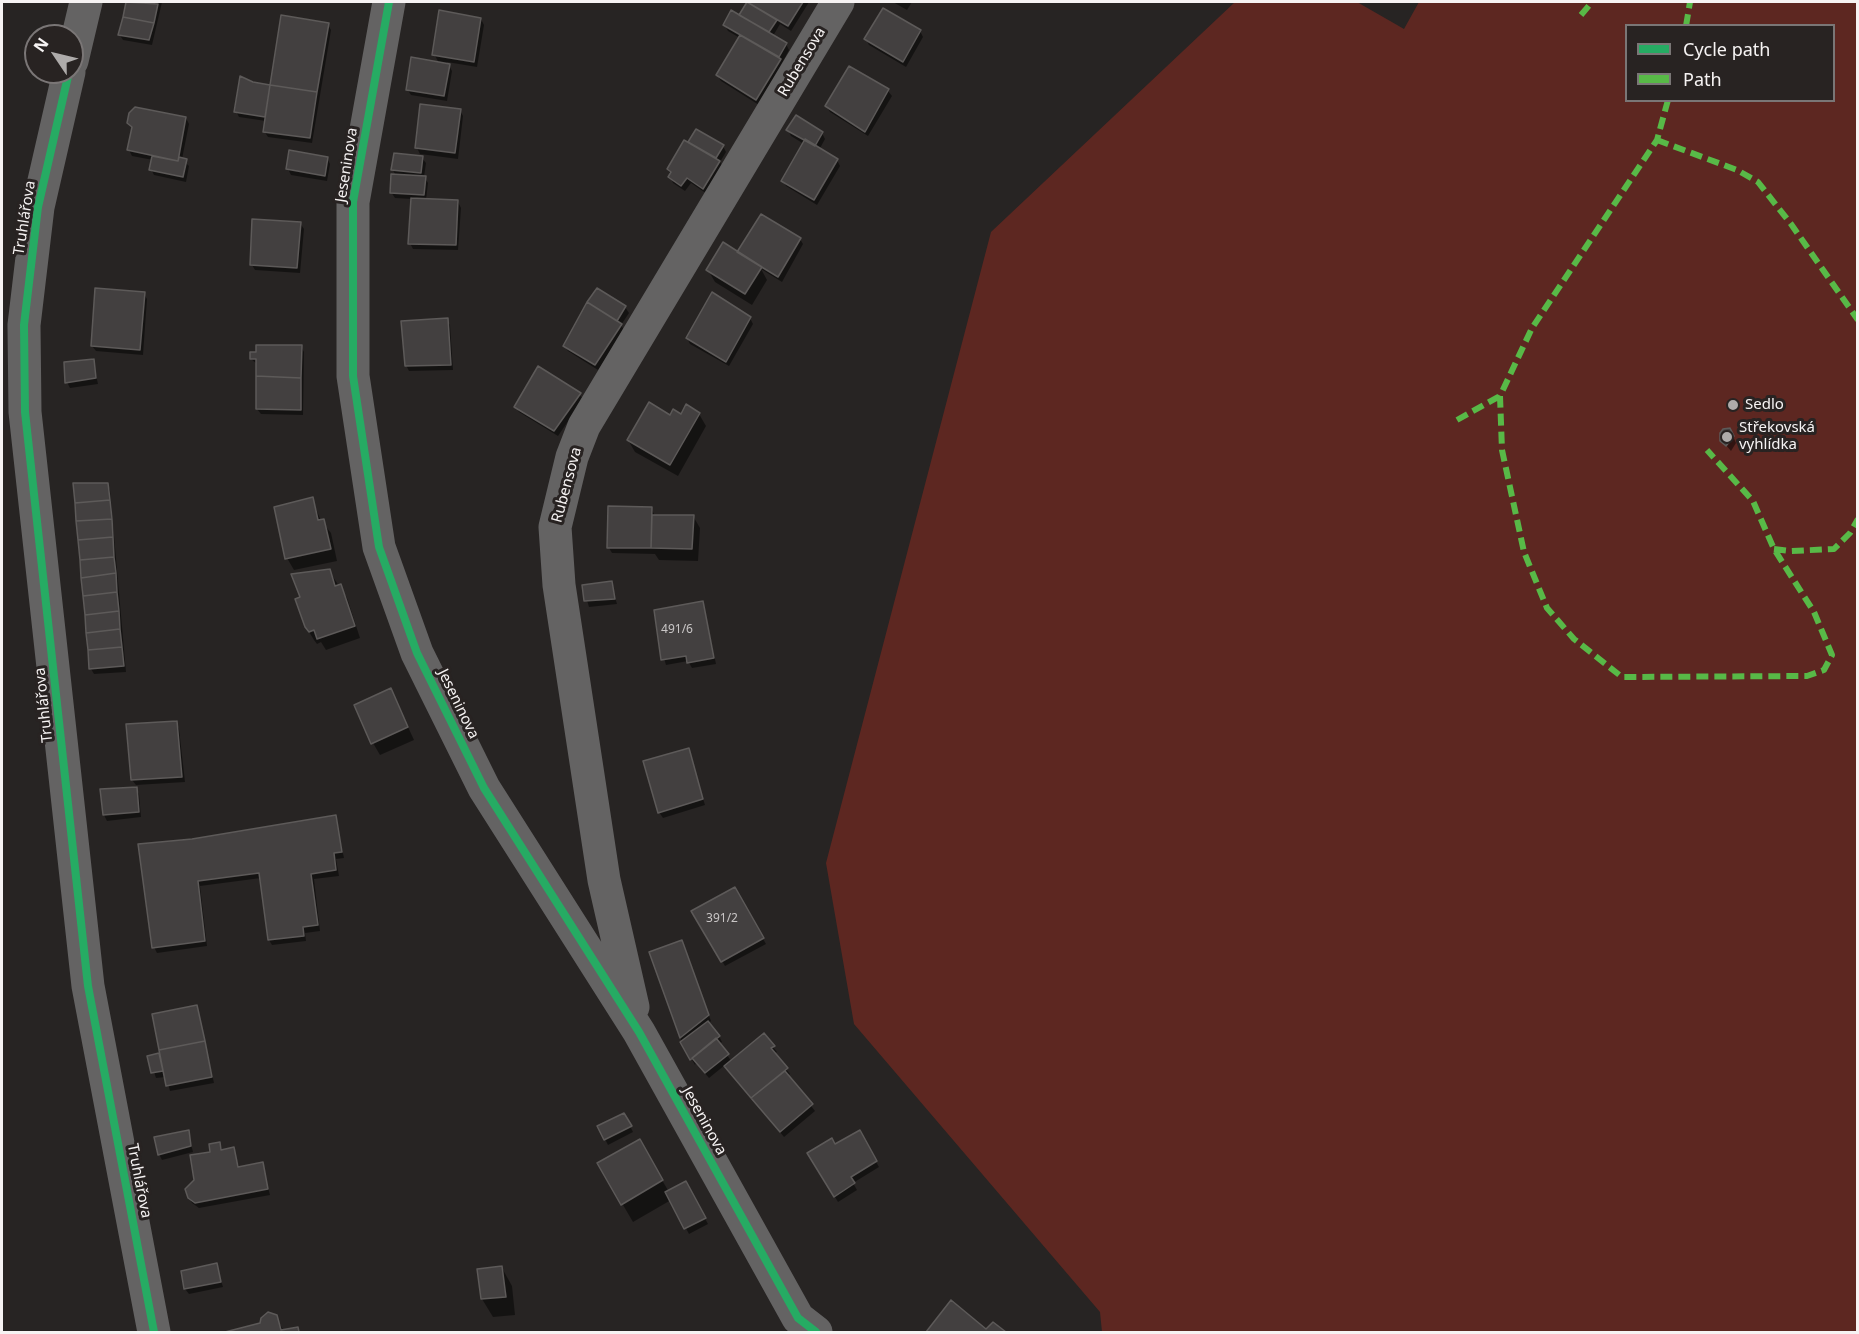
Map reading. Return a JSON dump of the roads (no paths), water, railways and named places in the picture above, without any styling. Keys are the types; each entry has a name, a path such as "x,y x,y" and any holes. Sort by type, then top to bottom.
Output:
{"street":[{"path":"81,24 86,2"},
{"name":"Jeseninova","path":"389,2 353,202 353,376 379,547 417,653 484,788 639,1032 798,1318 816,1332"},
{"name":"Rubensova","path":"639,1032 604,880 559,585 555,527 572,457 584,426 838,2"},
{"name":"Truhlářova","path":"66,84 38,207 24,325 25,412 88,986 154,1332"}],"place":[{"name":"Sedlo","path":"1733,405"},
{"name":"Střekovská vyhlídka","path":"1727,437"}]}
